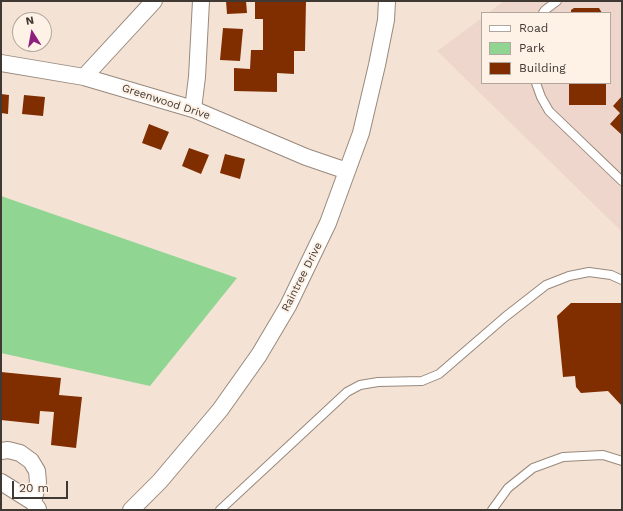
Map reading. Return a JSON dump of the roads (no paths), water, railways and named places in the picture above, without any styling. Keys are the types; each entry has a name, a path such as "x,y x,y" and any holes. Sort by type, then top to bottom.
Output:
{"street":[{"path":"84,77 154,1"},
{"path":"193,109 197,77 201,1"},
{"name":"Raintree Drive","path":"131,510 160,481 220,410 259,355 288,306 328,224 361,133 386,20 387,1"},
{"name":"Greenwood Drive","path":"1,63 84,77 193,109 306,156 347,170"},
{"path":"1,452 8,450 20,453 31,461 37,471 38,482 36,506 1,482"}],"lane":[{"path":"544,12 557,1"},
{"path":"536,84 541,97 549,111 622,181"},
{"path":"220,510 347,392 360,385 378,382 422,381 439,374 505,316 546,285 569,276 589,272 611,275 622,280"},
{"path":"492,510 508,488 533,468 563,457 603,456 622,461"}]}
